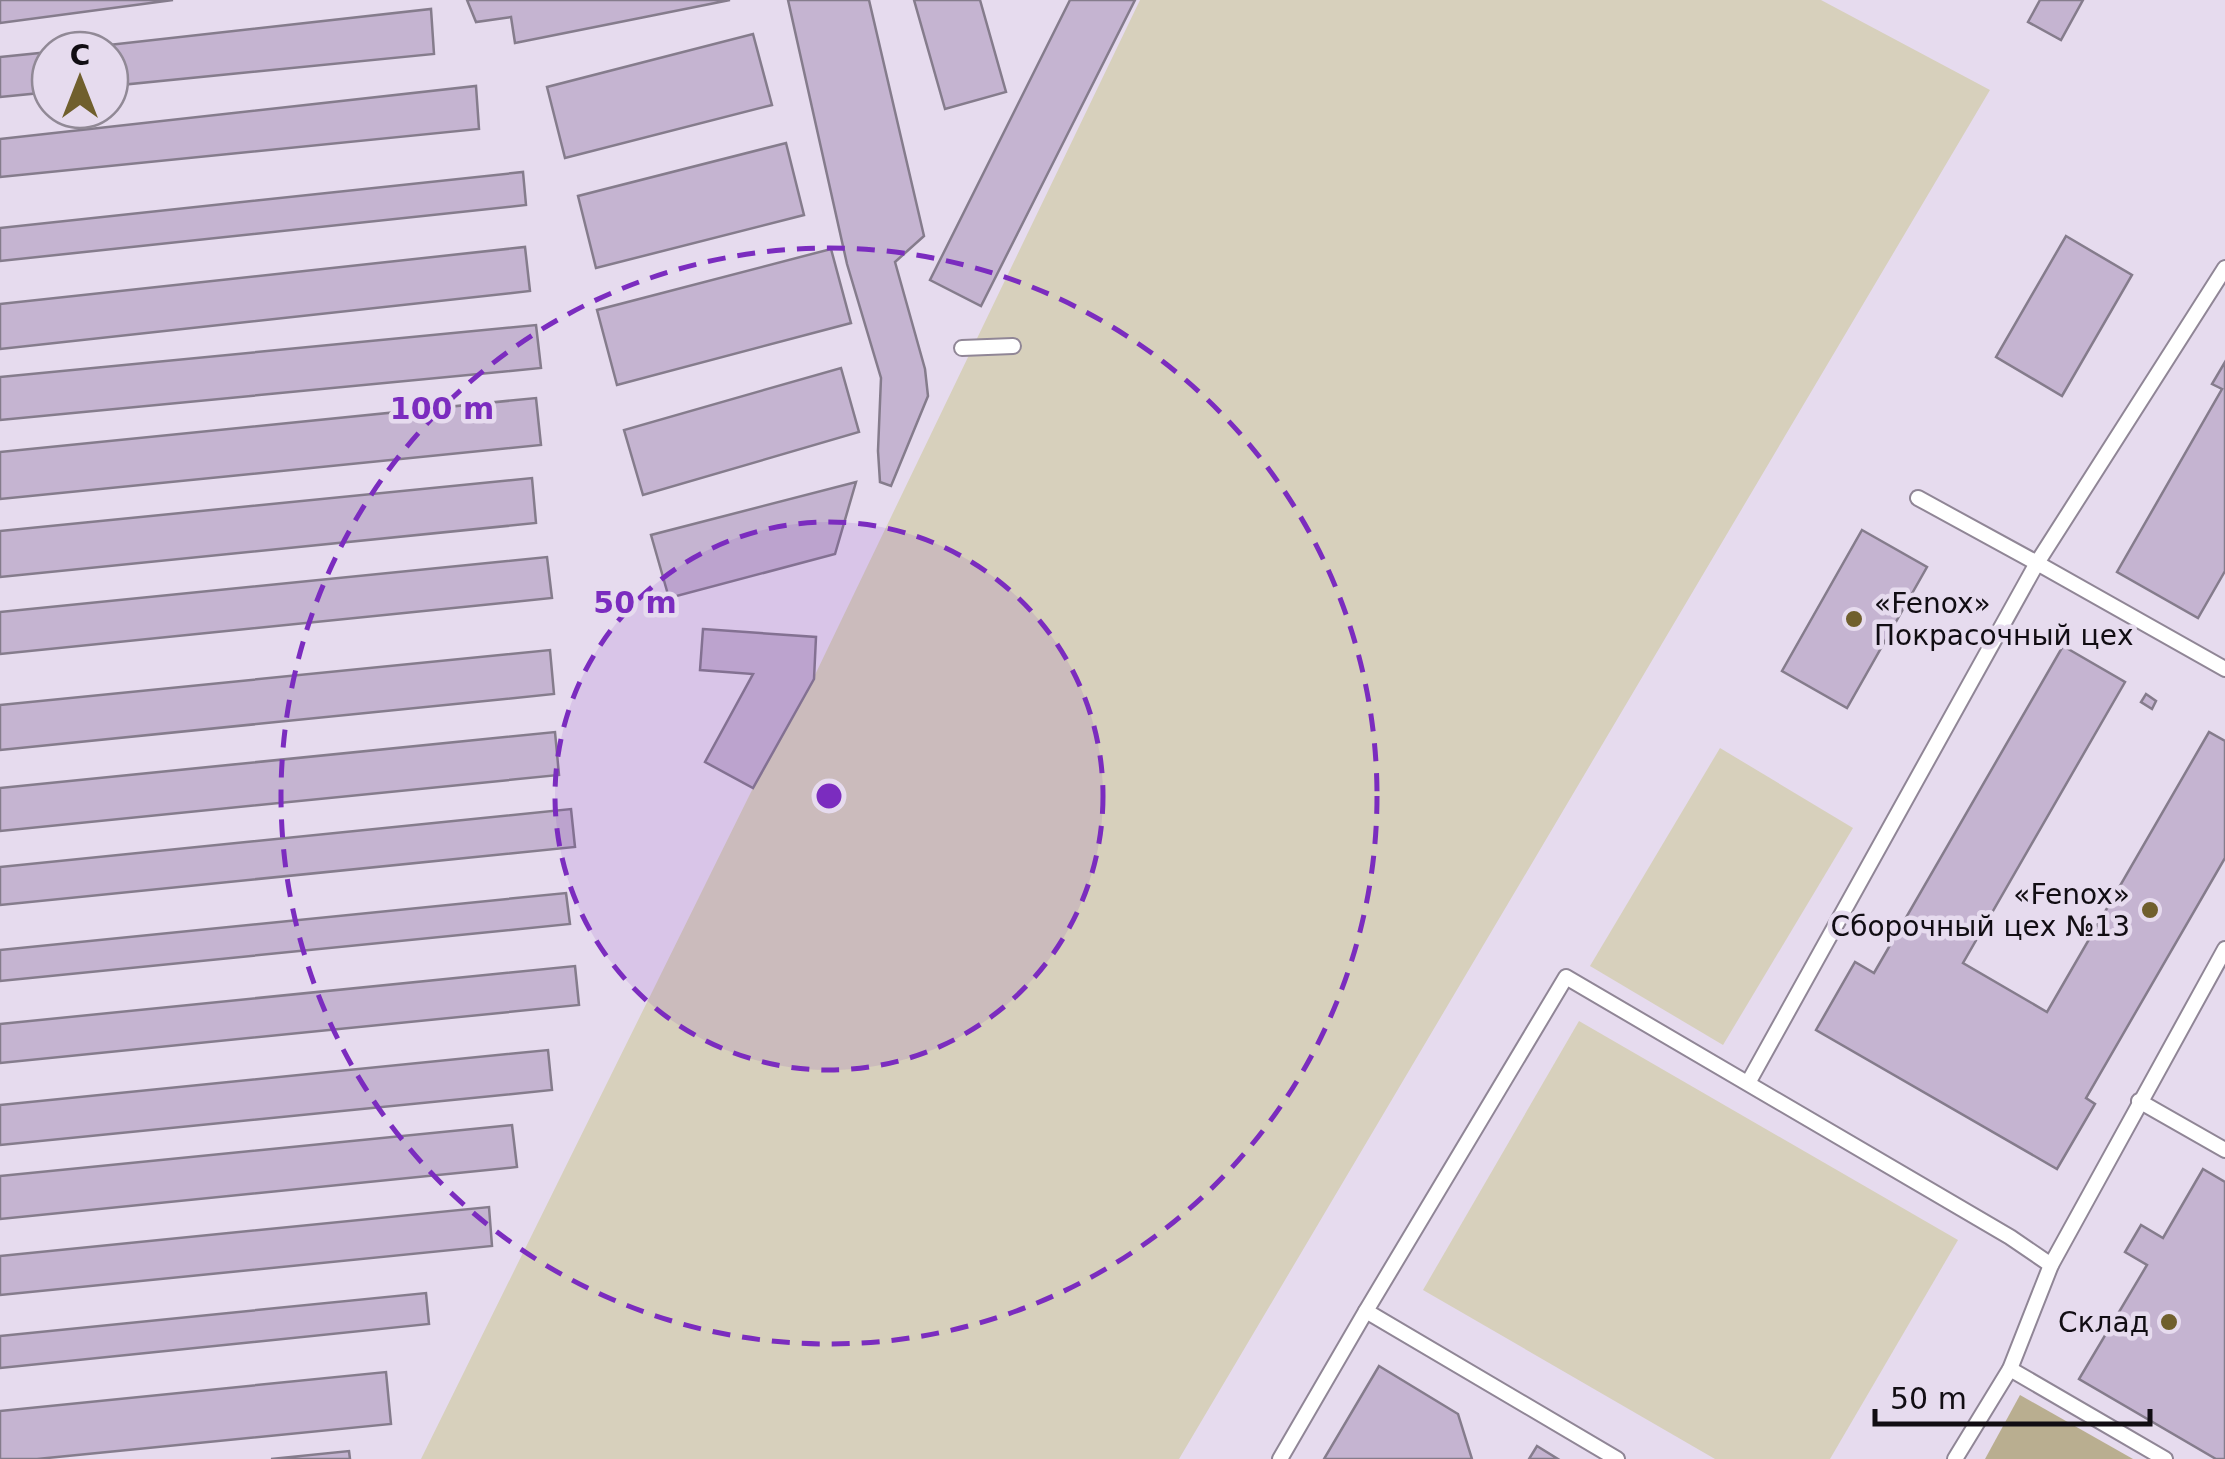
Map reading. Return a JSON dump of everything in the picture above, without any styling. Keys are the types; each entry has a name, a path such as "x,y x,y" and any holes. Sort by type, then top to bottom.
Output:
{"lane":[{"path":"1748,1083 2037,563 2225,268"},
{"path":"962,348 1013,346"},
{"path":"1918,498 2225,669"},
{"path":"1956,1459 2010,1370 2051,1265 2225,949"},
{"path":"1280,1459 1566,977 2010,1237 2051,1265"},
{"path":"2139,1100 2225,1150"},
{"path":"1366,1311 1617,1459"},
{"path":"2010,1370 2165,1459"}],"shaded area":[{"path":"1140,0 1821,0 1990,90 1179,1459 421,1459 753,788 813,679"},
{"path":"1720,748 1853,828 1723,1045 1590,966"},
{"path":"1579,1021 1958,1240 1830,1459 1715,1459 1423,1290"},
{"path":"2020,1395 2133,1459 1985,1459"}],"building":[{"path":"0,0 173,0 0,23"},
{"path":"467,0 730,0 515,43 511,17 476,22"},
{"path":"788,0 869,0 924,236 895,262 925,369 928,396 891,486 880,482 881,378 847,264"},
{"path":"914,0 980,0 1006,92 945,109"},
{"path":"1070,0 1135,0 981,306 930,280"},
{"path":"2040,0 2083,0 2061,40 2028,22"},
{"path":"431,9 434,54 130,84 130,43"},
{"path":"753,34 772,105 565,158 547,87"},
{"path":"30,54 30,94 0,97 0,57"},
{"path":"476,86 479,129 0,177 0,139 81,130 130,130 130,125"},
{"path":"786,143 804,215 596,268 578,196"},
{"path":"523,172 526,205 0,261 0,228"},
{"path":"2066,236 2132,275 2062,396 1996,357"},
{"path":"525,247 530,291 0,349 0,304"},
{"path":"831,249 851,323 617,385 597,310"},
{"path":"536,325 541,368 0,420 0,377"},
{"path":"2225,362 2225,571 2198,618 2117,572 2222,389 2212,384"},
{"path":"841,368 859,432 643,495 624,430"},
{"path":"536,398 541,445 0,499 0,452"},
{"path":"532,478 536,523 0,577 0,531"},
{"path":"856,482 835,554 669,598 651,535"},
{"name":"«Fenox» Покрасочный цех","path":"1862,530 1927,567 1847,708 1782,671"},
{"path":"547,557 552,598 0,654 0,612"},
{"path":"703,629 816,637 814,679 753,788 705,762 753,674 700,670"},
{"name":"«Fenox» Сборочный цех №13","path":"2063,646 2125,682 1963,963 2047,1012 2209,732 2225,741 2225,858 2086,1098 2095,1104 2057,1169 1816,1030 1855,962 1874,973"},
{"path":"550,650 554,694 0,750 0,705"},
{"path":"2146,694 2156,701 2152,709 2141,702"},
{"path":"555,732 559,775 0,831 0,788"},
{"path":"571,809 575,847 0,905 0,867"},
{"path":"566,893 570,924 0,981 0,950"},
{"path":"575,966 579,1005 0,1063 0,1024"},
{"path":"548,1050 552,1090 0,1145 0,1105"},
{"path":"512,1125 517,1167 0,1219 0,1176"},
{"name":"Склад","path":"2203,1169 2225,1182 2225,1459 2216,1459 2079,1379 2147,1265 2125,1252 2141,1225 2163,1238"},
{"path":"489,1207 492,1246 0,1295 0,1256"},
{"path":"426,1293 429,1324 0,1368 0,1336"},
{"path":"1379,1366 1458,1414 1472,1459 1324,1459"},
{"path":"386,1372 391,1424 37,1459 0,1459 0,1411"},
{"path":"1537,1446 1558,1459 1529,1459"},
{"path":"349,1451 350,1459 271,1459"}],"place":[{"name":"«Fenox» Покрасочный цех","path":"1854,619"},
{"name":"«Fenox» Сборочный цех №13","path":"2150,910"},
{"name":"Склад","path":"2169,1322"}]}
